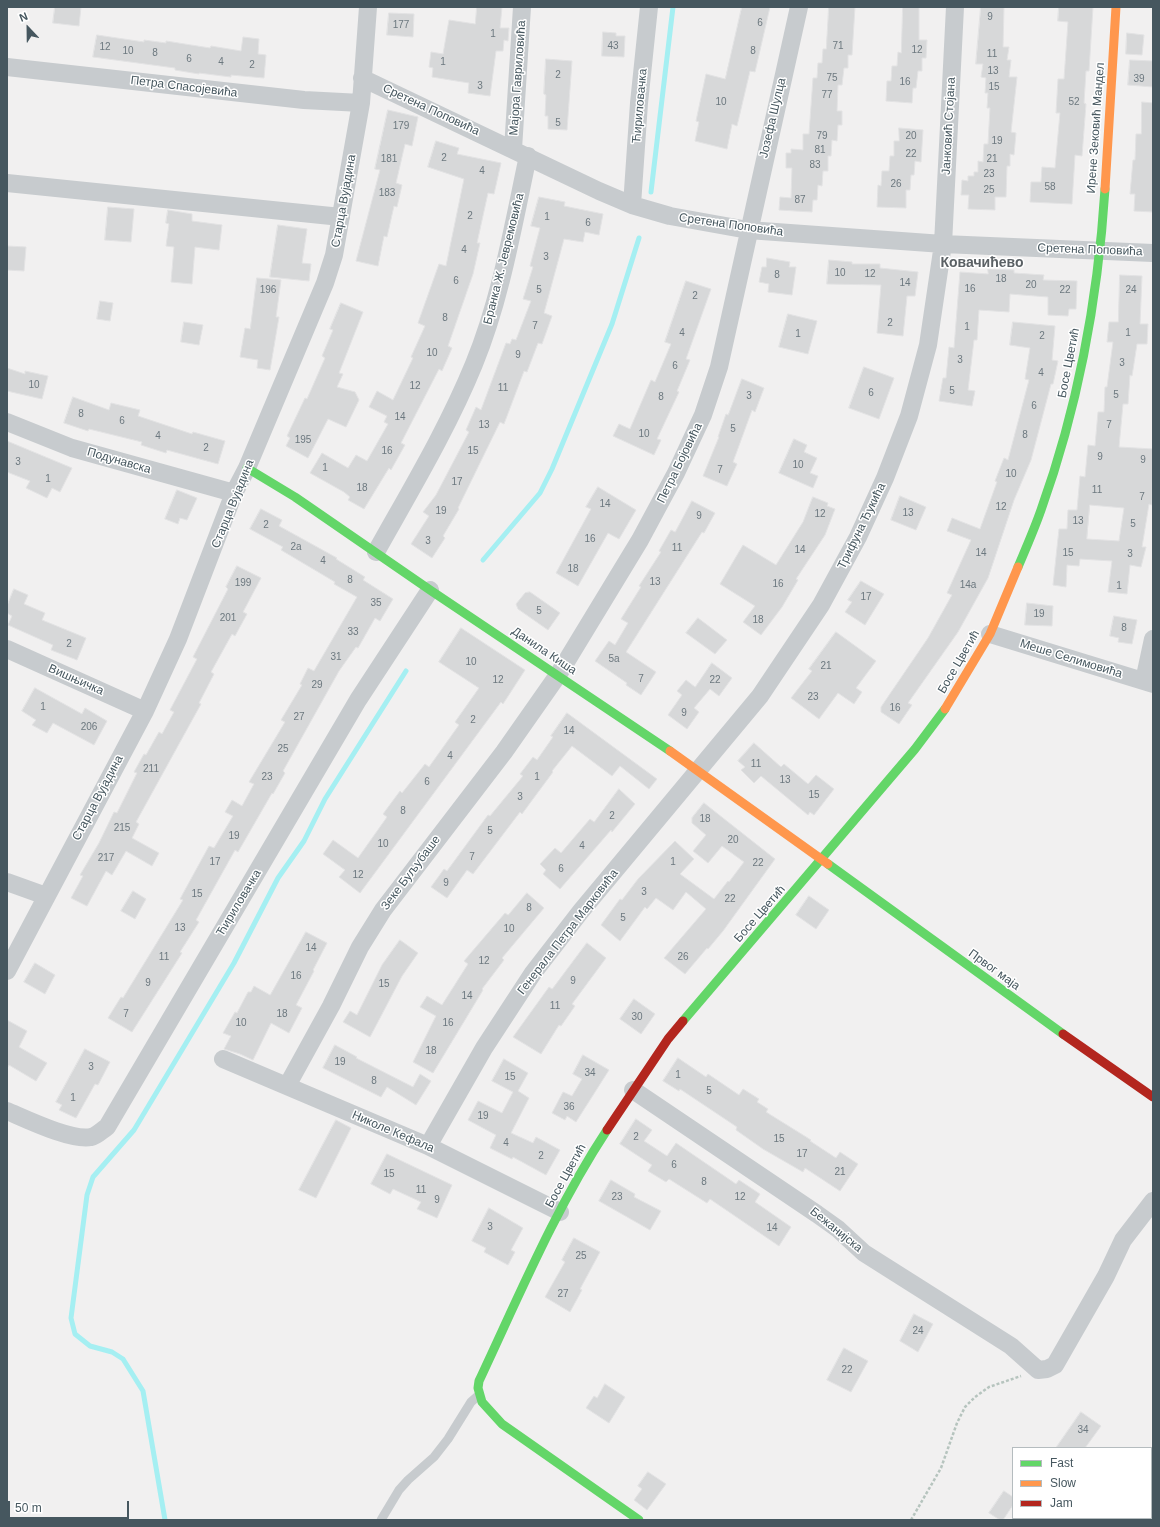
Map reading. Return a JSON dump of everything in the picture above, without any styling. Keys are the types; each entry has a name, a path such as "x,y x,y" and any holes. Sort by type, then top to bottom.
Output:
{"street":[{"name":"Старца Вујадина","path":"7,971 145,711 181,633 234,493 247,468 325,283 334,255 361,103 368,7"},
{"name":"Мајора Гавриловића","path":"521,153 522,7"},
{"name":"Ћириловачка","path":"632,205 639,103 649,7"},
{"name":"Јозефа Шулца","path":"748,230 799,7"},
{"name":"Јанковић Стојана","path":"943,244 955,7"},
{"name":"Ирене Зековић Мандел","path":"1100,250 1116,7"},
{"name":"Петра Спасојевића","path":"7,66 304,100 361,103"},
{"name":"Сретена Поповића","path":"362,78 632,205 670,216 748,230 943,244 1153,252"},
{"name":"Бранка Ж. Јевремовића","path":"376,552 446,427 474,364 495,305 521,153"},
{"path":"7,183 341,217"},
{"name":"Петра Бојовића","path":"558,675 640,540 676,473 703,415 719,367 748,230"},
{"name":"Трифуна Ђукића","path":"699,770 760,696 821,605 858,537 885,478 909,416 928,345 943,244"},
{"name":"Босе Цветић","path":"479,1395 479,1381 560,1212 584,1166 633,1090 668,1039 915,749 945,708 990,634 1041,511 1066,432 1083,363 1100,250"},
{"name":"Подунавска","path":"7,422 72,448 234,493"},
{"name":"Данила Киша","path":"247,468 295,497 430,590 699,770 822,859"},
{"name":"Ћириловачка","path":"7,1111 38,1125 74,1135 91,1137 107,1127 358,700 430,590"},
{"name":"Меше Селимовића","path":"990,634 1149,683"},
{"path":"1149,683 1153,638"},
{"name":"Вишњичка","path":"7,650 145,711"},
{"name":"Зеке Буљубаше","path":"287,1086 331,1006 360,947 383,910 504,752 558,675"},
{"name":"Генерала Петра Марковића","path":"428,1146 484,1048 533,973 581,911 699,770"},
{"name":"Првог маја","path":"822,859 1030,1011 1153,1097"},
{"path":"7,882 46,896"},
{"name":"Николе Кефала","path":"222,1059 428,1146 560,1212"},
{"name":"Бежанијска","path":"633,1090 838,1229 864,1253 1011,1346 1038,1370"},
{"path":"1038,1370 1047,1370 1054,1365 1106,1276 1123,1240 1153,1201"},
{"path":"479,1395 486,1408 502,1424 639,1520"}],"lane":[{"path":"381,1520 399,1490 434,1457 471,1402 479,1395"}],"path":[{"path":"911,1520 942,1468 957,1423 975,1397 989,1387 1038,1370"}],"building":[{"path":"55,7 81,7 79,26 53,23"},
{"path":"477,7 502,7 500,28 509,28 508,41 504,40 503,51 496,51 490,96 468,93 469,83 432,77 433,68 429,67 431,52 443,54 449,20 475,24"},
{"path":"742,7 770,7 755,72 750,71 737,126 732,124 727,149 695,141 699,122 696,121 706,74 725,79"},
{"path":"829,7 855,7 852,55 848,55 848,68 844,68 842,85 838,85 837,111 842,111 842,125 838,125 837,141 832,140 831,156 828,156 828,171 823,171 822,186 818,185 817,200 813,200 812,212 779,210 780,197 791,198 792,168 786,168 786,153 791,153 791,149 803,150 803,134 809,134 813,78 817,78 818,63 822,63 823,49 826,49"},
{"path":"903,7 919,7 919,40 927,40 926,58 922,58 922,71 918,71 916,88 913,88 912,103 886,101 887,81 891,81 892,66 897,66 898,52 901,53"},
{"path":"981,7 1004,7 1003,47 1009,47 1007,60 1011,60 1009,77 1017,77 1011,132 1016,133 1014,155 1010,154 1010,166 1007,166 1006,197 995,197 995,210 968,209 969,195 961,195 962,180 968,181 968,176 974,176 974,172 978,172 978,161 983,162 984,144 988,144 990,108 987,108 988,93 985,93 986,78 981,77 983,64 976,64"},
{"path":"1059,7 1093,7 1089,71 1086,71 1084,103 1086,104 1082,156 1075,155 1072,204 1030,202 1031,182 1041,182 1042,167 1055,168 1060,113 1056,113 1058,79 1064,79 1068,22 1058,21"},
{"path":"389,13 414,14 413,37 387,35"},
{"path":"603,32 616,33 616,36 625,36 624,57 602,56"},
{"path":"1127,33 1144,35 1142,55 1126,54"},
{"path":"97,35 144,42 144,40 166,43 166,41 241,51 243,37 259,39 258,54 266,55 264,78 199,74 175,70 175,68 93,57"},
{"path":"546,59 572,61 567,130 548,129 548,116 545,116 546,95 544,94"},
{"path":"1130,60 1153,61 1153,87 1128,85"},
{"path":"1142,102 1153,103 1153,212 1134,211 1135,194 1130,194 1133,160 1135,160 1136,134 1141,134"},
{"path":"388,110 418,117 412,146 405,144 396,183 402,185 397,207 394,206 387,237 384,236 378,266 356,261 380,170 375,169"},
{"path":"899,128 923,130 921,162 915,161 914,175 911,175 910,190 906,190 906,208 877,207 878,185 881,186 882,171 889,171 890,156 894,156 894,141 899,141"},
{"path":"436,141 459,148 457,154 501,163 494,194 488,193 477,243 480,243 473,274 448,346 452,348 442,371 439,369 401,443 405,445 391,470 389,468 364,509 348,500 350,497 344,492 310,473 322,453 348,468 356,455 367,461 388,424 384,422 387,416 369,407 377,391 393,400 413,358 411,357 425,326 418,323 439,264 446,266 464,179 428,167"},
{"path":"539,197 565,202 564,206 603,214 599,235 585,232 583,242 564,239 544,313 552,316 542,344 538,343 527,372 524,371 504,424 500,422 458,508 459,509 443,536 445,538 432,558 411,544 429,516 423,512 436,495 469,432 466,430 476,407 481,410 506,343 510,344 512,339 516,340 531,301 523,299 533,267 530,266 540,228 531,226"},
{"path":"108,207 134,209 131,242 105,240"},
{"path":"168,210 192,214 192,221 222,225 219,250 195,247 192,284 171,282 174,247 166,246 169,224 166,223"},
{"path":"278,225 307,229 302,263 311,264 309,281 270,277"},
{"path":"7,246 26,247 24,271 7,270"},
{"path":"767,258 790,262 789,267 796,267 792,295 768,292 769,284 759,282 762,267 766,267"},
{"path":"829,260 852,262 852,264 880,264 880,268 918,272 915,296 907,296 903,336 877,333 881,285 827,284"},
{"path":"988,269 1014,270 1014,273 1044,275 1043,280 1077,281 1076,309 1069,309 1068,316 1048,315 1048,297 1010,294 1009,312 979,310 977,340 974,340 968,390 975,391 972,406 939,401 943,378 946,378 949,347 954,348 960,272 988,274"},
{"path":"1120,275 1142,276 1140,324 1148,324 1147,344 1137,344 1132,376 1130,375 1128,404 1123,404 1119,447 1153,449 1152,505 1149,504 1142,547 1146,547 1141,567 1130,565 1127,594 1108,592 1112,561 1080,559 1079,566 1067,565 1066,587 1053,585 1059,529 1067,529 1068,510 1077,510 1080,476 1085,477 1088,445 1095,446 1098,412 1104,412 1105,387 1107,387 1113,342 1107,342 1109,322 1118,322","holes":["1090,505 1124,508 1119,541 1087,539"]},
{"path":"257,278 281,280 276,317 279,317 270,370 257,368 258,360 240,357 245,328 250,329"},
{"path":"686,281 711,289 686,359 690,360 677,391 679,392 657,439 661,440 654,455 613,436 619,424 630,429 651,380 655,382 671,344 665,342"},
{"path":"100,301 113,303 110,321 97,319"},
{"path":"341,303 363,312 339,373 343,374 337,387 355,392 359,400 346,427 328,419 308,458 286,446 290,438 287,436 305,398 307,399 325,358 322,356 333,330 330,329"},
{"path":"788,314 817,321 808,354 779,347"},
{"path":"184,322 203,325 199,345 181,342"},
{"path":"1013,322 1055,326 1052,360 1058,361 1053,384 1051,384 1031,460 1014,500 988,578 958,632 908,703 912,705 899,724 881,712 881,707 928,638 952,595 947,593 971,540 947,531 952,518 980,529 1004,458 1008,460 1029,380 1025,379 1030,348 1010,345"},
{"path":"864,367 894,378 879,419 849,408"},
{"path":"7,368 25,374 25,371 48,376 42,399 7,391"},
{"path":"742,379 764,388 755,412 752,410 733,462 737,464 727,486 703,476 719,437 726,414 728,415"},
{"path":"73,397 109,410 111,403 140,410 138,416 192,434 193,432 225,441 218,464 167,450 166,453 141,445 142,442 89,429 88,431 64,423"},
{"path":"794,439 807,445 804,452 817,458 810,473 818,476 813,488 779,473"},
{"path":"7,441 72,468 60,492 52,488 47,498 26,488 30,481 7,472"},
{"path":"598,487 636,510 619,539 608,533 578,586 556,573 591,509 586,507"},
{"path":"177,490 197,498 187,520 180,518 178,524 165,519"},
{"path":"900,496 926,507 916,530 891,520"},
{"path":"813,497 828,503 827,506 835,509 825,535 796,579 798,580 782,607 761,635 743,622 755,606 720,584 743,545 776,565 803,522"},
{"path":"692,501 715,513 704,533 702,532 626,652 656,672 641,695 626,685 627,683 595,661 609,641 615,645 628,623 621,619 641,587 639,586 661,552 659,551 671,530 675,532"},
{"path":"261,509 282,520 279,526 337,558 336,559 365,577 363,580 393,599 380,621 375,618 358,648 356,647 339,671 283,771 285,773 273,794 272,793 238,852 235,850 196,920 199,922 180,952 182,953 132,1032 108,1018 121,997 123,998 183,900 180,899 209,846 214,848 233,816 225,812 232,800 242,806 254,784 249,782 285,722 281,720 302,685 300,684 308,668 314,671 357,597 281,550 283,547 250,529"},
{"path":"237,566 261,578 243,612 247,614 235,636 232,634 211,672 214,674 199,703 201,704 136,822 139,824 132,838 159,853 152,866 126,851 112,875 106,871 87,906 71,898 83,876 80,875 99,843 114,812 117,813 137,773 134,772 144,754 146,755 159,732 162,734 174,712 170,710 197,659 193,657 228,589 226,587"},
{"path":"861,581 884,594 865,625 845,612 852,602 848,600"},
{"path":"14,589 28,595 24,604 45,613 42,620 86,638 77,660 51,650 53,645 8,625 12,616 7,613 7,606"},
{"path":"530,592 560,613 548,630 518,609 516,604 525,593"},
{"path":"1027,603 1053,606 1052,626 1025,625"},
{"path":"1114,616 1137,620 1132,644 1118,642 1119,638 1110,636"},
{"path":"698,618 727,640 715,654 686,633"},
{"path":"461,628 525,670 503,704 501,702 360,893 339,877 345,870 323,854 333,840 358,858 387,817 383,814 400,791 402,793 425,764 429,767 459,725 455,722 479,688 439,662"},
{"path":"836,632 876,661 856,688 862,692 854,704 838,693 819,719 791,698 812,671 809,669"},
{"path":"712,663 732,678 719,696 710,689 694,708 699,712 687,729 668,715 682,695 677,691 686,680 695,687"},
{"path":"35,688 82,714 85,708 107,721 94,745 53,723 47,733 32,725 36,720 22,711"},
{"path":"567,713 657,779 649,789 620,766 612,776 572,746 552,771 553,772 522,814 520,812 473,874 467,870 447,898 431,887 444,869 447,871 488,815 490,816 523,776 520,774 533,757 537,760"},
{"path":"754,743 781,767 784,764 808,784 816,775 834,789 814,815 810,812 808,815 761,776 754,783 741,770 745,767 738,761"},
{"path":"619,789 635,804 612,832 611,830 560,889 543,874 546,870 540,864 555,848 561,853 590,819 594,822"},
{"path":"704,803 775,859 723,931 685,974 664,958 706,909 686,892 673,910 656,898 647,909 645,907 620,941 601,925 620,899 622,900 638,879 675,841 694,859 680,874 714,899 728,881 729,882 744,862 722,846 708,863 693,851 706,835 692,823 692,818"},
{"path":"133,891 146,899 135,919 121,911"},
{"path":"527,893 544,908 502,958 504,960 482,989 483,990 433,1073 413,1062 436,1016 420,1007 427,996 442,1005 468,964 464,961 505,913 508,915"},
{"path":"809,896 829,910 816,929 796,915"},
{"path":"306,932 327,943 296,1005 302,1008 289,1033 271,1023 253,1060 224,1049 231,1036 223,1033 235,1012 237,1013 248,992 251,992 254,986 270,995"},
{"path":"400,940 418,953 402,976 370,1037 343,1022 350,1011 357,1015 382,965"},
{"path":"587,943 606,958 572,1004 575,1006 561,1026 559,1025 541,1054 513,1037 549,987 552,989"},
{"path":"35,963 55,975 45,994 24,982"},
{"path":"634,999 655,1014 641,1034 620,1019"},
{"path":"7,1020 27,1031 19,1047 47,1063 36,1081 9,1065 7,1068"},
{"path":"335,1045 357,1057 356,1058 413,1087 420,1074 431,1081 416,1105 387,1087 381,1097 323,1068"},
{"path":"85,1049 110,1062 98,1085 95,1084 76,1118 59,1110 62,1105 56,1102"},
{"path":"583,1055 609,1070 576,1122 567,1116 565,1120 552,1113 563,1092 572,1096 582,1079 573,1074"},
{"path":"678,1058 706,1077 708,1074 739,1095 743,1089 759,1099 757,1102 768,1109 766,1112 811,1140 810,1141 836,1158 840,1152 858,1164 840,1191 805,1168 803,1172 763,1149 736,1130 737,1127 680,1089 679,1091 663,1081"},
{"path":"504,1059 528,1073 518,1091 529,1098 511,1133 533,1143 536,1137 560,1150 546,1175 513,1157 512,1159 490,1148 496,1135 468,1120 478,1101 502,1113 513,1092 492,1081"},
{"path":"636,1119 652,1130 644,1141 667,1156 676,1143 736,1184 739,1180 760,1194 755,1202 791,1227 779,1246 710,1199 707,1203 669,1179 666,1182 648,1171 652,1165 620,1144"},
{"path":"336,1120 351,1128 316,1198 299,1190"},
{"path":"387,1154 452,1185 437,1218 417,1209 421,1202 393,1189 390,1194 371,1184"},
{"path":"611,1180 635,1194 634,1197 661,1211 650,1230 599,1201"},
{"path":"489,1208 523,1228 511,1250 515,1252 508,1265 484,1252 486,1248 472,1241"},
{"path":"574,1238 600,1252 580,1289 582,1290 570,1312 545,1297 565,1262 562,1260"},
{"path":"914,1314 933,1324 918,1352 900,1341"},
{"path":"844,1348 868,1361 851,1392 827,1380"},
{"path":"605,1384 625,1397 609,1423 586,1408 594,1396 597,1398"},
{"path":"1081,1412 1101,1426 1086,1447 1057,1447"},
{"path":"648,1472 666,1484 647,1510 634,1500 642,1489 638,1486"},
{"path":"1004,1491 1012,1496 1012,1506 1003,1520 1000,1520 989,1513"}],"waterway":[{"path":"651,192 673,7"},
{"path":"483,560 540,493 552,469 612,324 639,238"},
{"path":"165,1520 143,1391 123,1359 112,1352 90,1346 75,1334 71,1318 87,1195 93,1177 134,1130 234,963 278,878 304,841 325,799 406,671"}],"traffic: fast":[{"path":"1018,567 1030,539 1054,471 1076,392 1097,271 1105,189"},
{"path":"247,468 295,497 430,590 670,751"},
{"path":"683,1021 915,749 945,709"},
{"path":"828,864 1063,1034"},
{"path":"607,1130 588,1160 538,1253 479,1381 478,1388 482,1402 502,1424 639,1520"}],"traffic: slow":[{"path":"1105,189 1116,7"},
{"path":"945,709 990,634 1018,567"},
{"path":"670,751 828,864"}],"traffic: jam":[{"path":"607,1130 668,1039 683,1021"},
{"path":"1063,1034 1153,1097"}],"district":[{"name":"Ковачићево","path":"982,263"}]}
